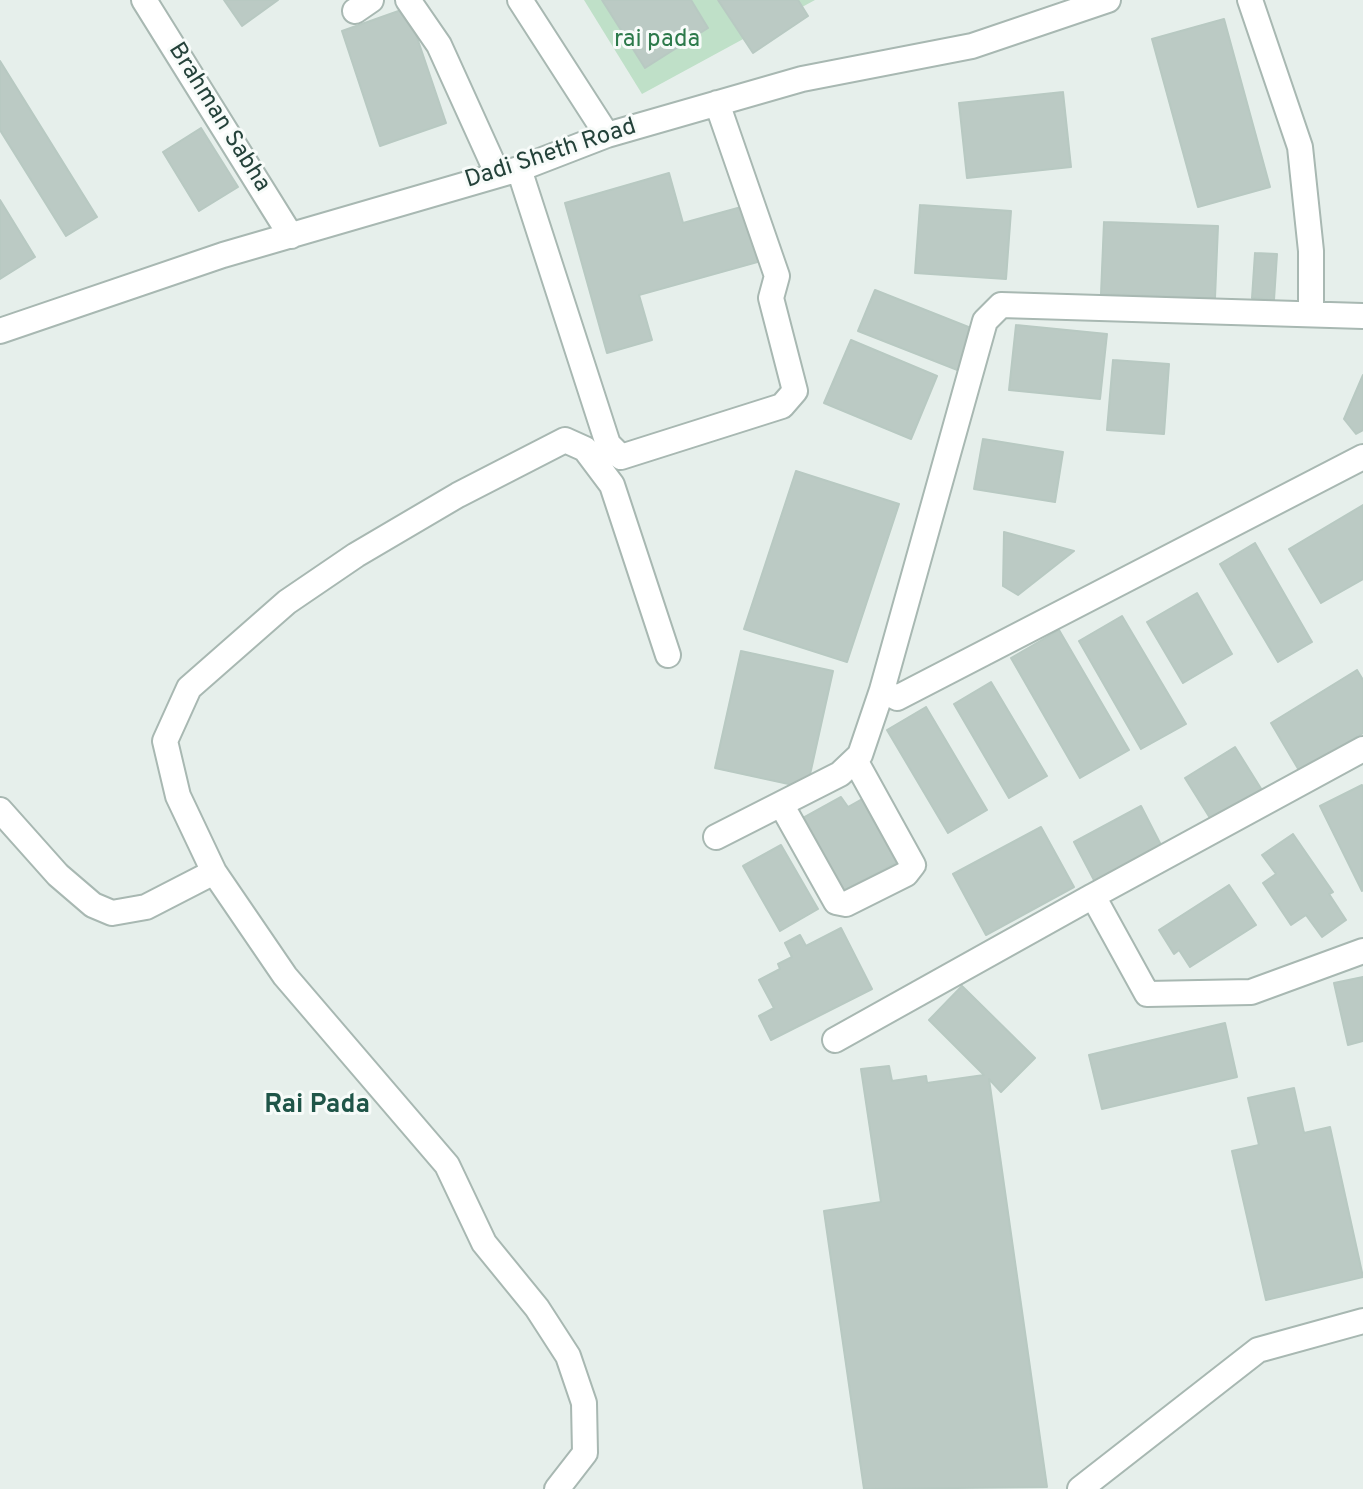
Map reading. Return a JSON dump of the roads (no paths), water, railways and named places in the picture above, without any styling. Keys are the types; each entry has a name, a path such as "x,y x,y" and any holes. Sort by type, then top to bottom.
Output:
{"street":[{"name":"Brahman Sabha","path":"144,0 291,236"},
{"path":"408,0 439,45 509,172 608,444 621,457 782,406 795,391 771,298 777,276 717,103"},
{"path":"520,0 607,135"},
{"name":"Dadi Sheth Road","path":"0,331 223,255 509,172 607,135 802,79 972,46 1108,0"},
{"path":"1250,0 1300,147 1311,251 1311,312"},
{"path":"784,811 836,902 846,904 906,874 913,865 859,767 985,321 1001,305 1311,312 1363,316"},
{"path":"557,1489 585,1453 584,1403 568,1356 537,1308 484,1243 447,1165 285,976 214,872 178,796 165,741 189,688 287,602 356,555 458,495 565,440 585,449 612,485 668,655"},
{"path":"882,690 897,698 1363,457"},
{"path":"835,1040 1363,749"},
{"path":"716,837 784,811 840,774 859,767"},
{"path":"0,810 58,875 93,905 112,913 146,907 214,872"},
{"path":"1093,896 1147,994 1251,992 1363,951"},
{"path":"1080,1489 1258,1350 1363,1321"}],"district":[{"name":"Rai Pada","path":"317,1107"}],"park label":[{"name":"rai pada","path":"657,41"}]}
